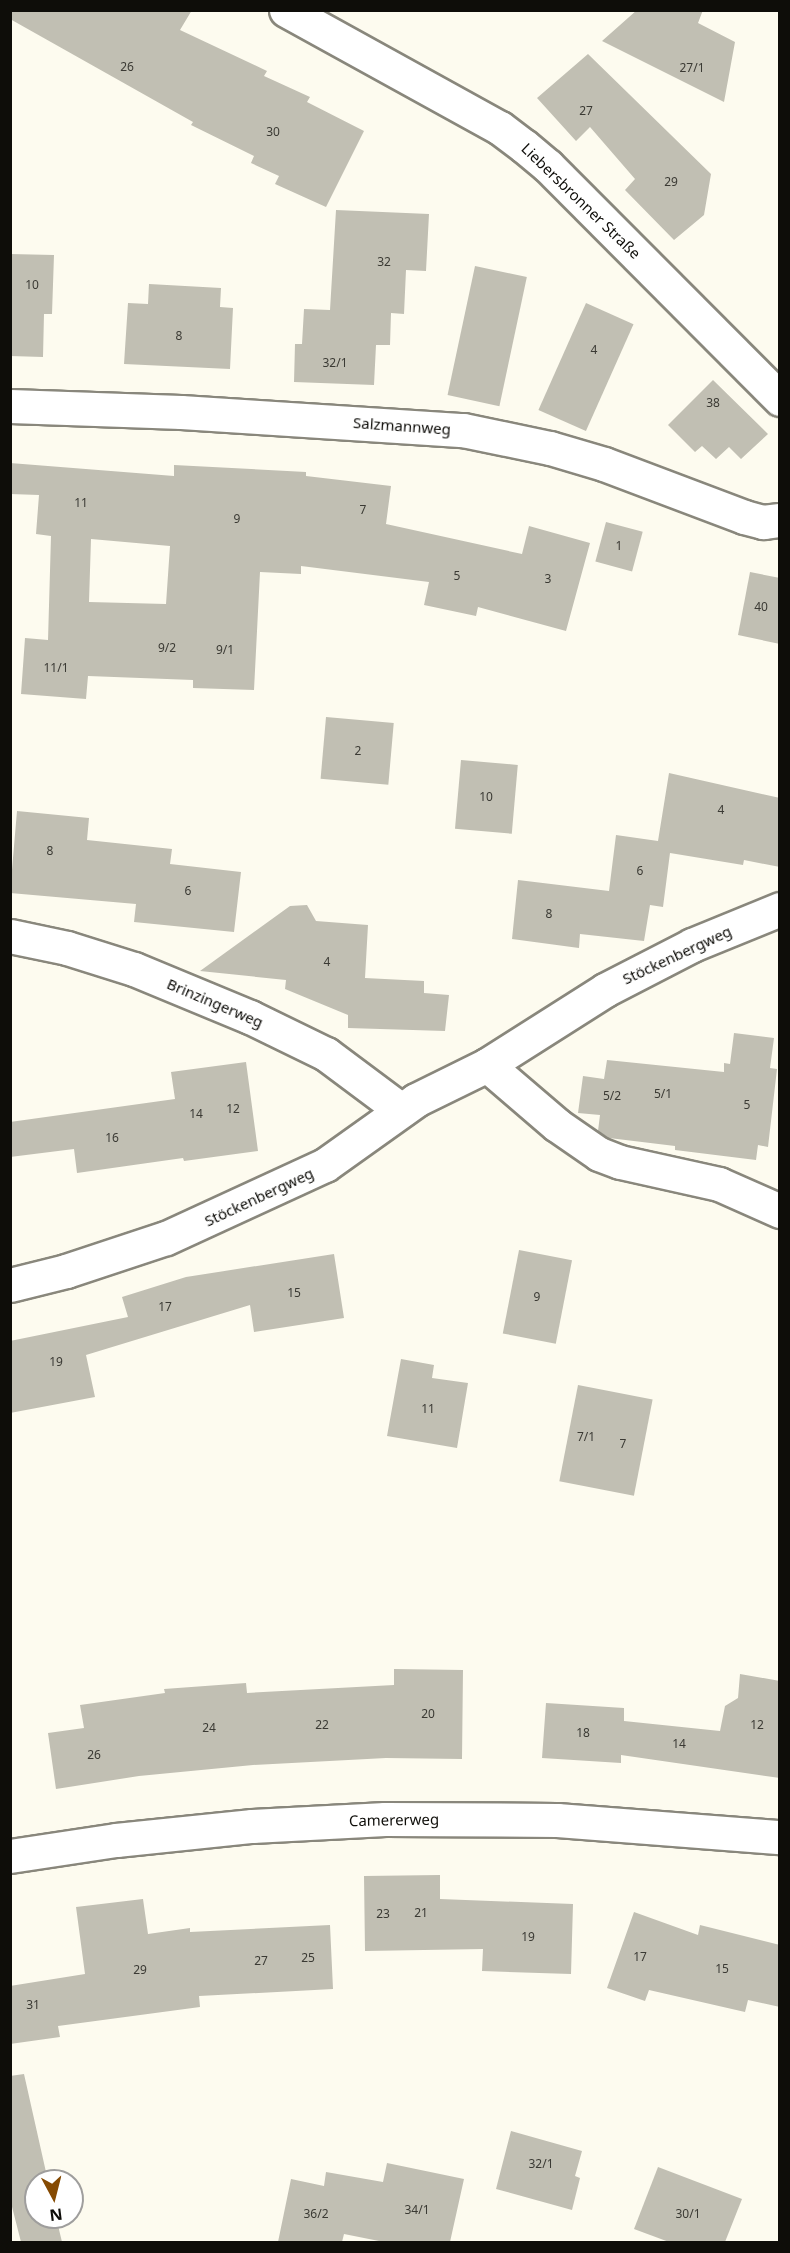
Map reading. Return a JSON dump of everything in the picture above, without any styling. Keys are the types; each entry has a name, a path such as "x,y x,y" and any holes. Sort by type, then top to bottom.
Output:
{"street":[{"name":"Liebersbronner Straße","path":"286,10 490,123 524,146 557,174 780,399"},
{"name":"Salzmannweg","path":"10,406 182,412 463,430 530,443 604,464 744,518 763,522 780,520"},
{"name":"Stöckenbergweg","path":"10,1285 130,1251 200,1224 338,1158 401,1110 487,1065 534,1033 643,969 780,909"},
{"name":"Brinzingerweg","path":"10,936 67,948 134,969 250,1017 326,1054 401,1110"},
{"path":"487,1065 557,1125 599,1154 620,1162 719,1184 780,1211"},
{"name":"Camererweg","path":"10,1856 116,1840 252,1826 385,1819 557,1820 780,1837"}],"building":[{"path":"10,10 192,10 180,30 267,71 264,76 310,97 307,102 364,131 326,207 275,184 279,176 251,163 254,156 191,125 193,122 10,19"},
{"path":"637,10 703,10 698,23 735,42 724,102 602,41"},
{"path":"588,54 711,174 704,215 674,240 625,190 635,179 590,127 576,141 537,98"},
{"path":"336,210 429,214 426,271 406,270 404,314 391,313 390,345 376,345 374,385 294,382 295,344 302,344 304,309 330,310"},
{"path":"10,254 54,255 52,314 44,314 43,357 10,356"},
{"path":"475,266 527,277 499,406 448,395"},
{"path":"149,284 221,288 220,307 233,308 230,369 124,364 128,303 148,304"},
{"path":"586,303 634,324 586,431 538,410"},
{"path":"713,380 768,434 741,459 729,447 716,459 702,446 695,452 668,425"},
{"path":"10,463 174,476 174,465 306,472 306,476 391,486 386,524 522,554 529,526 590,543 566,631 478,607 476,616 424,605 429,582 301,566 301,574 260,572 254,690 193,688 193,680 88,676 86,699 21,694 25,638 48,640 51,536 36,534 39,495 10,494","holes":["91,539 170,546 166,604 89,602"]},
{"path":"606,522 643,532 632,571 595,562"},
{"path":"750,572 780,578 780,644 738,635"},
{"path":"326,717 394,723 388,785 321,779"},
{"path":"461,760 518,765 512,834 455,829"},
{"path":"669,773 780,798 780,867 744,860 743,865 670,853 663,907 650,905 644,941 580,934 579,948 512,939 518,880 609,891 616,835 658,841"},
{"path":"17,811 89,818 87,840 172,849 170,864 241,872 234,932 134,922 136,904 10,893"},
{"path":"307,905 316,921 368,925 365,978 424,981 424,993 449,995 445,1031 348,1028 348,1015 285,989 286,980 200,971 290,906"},
{"path":"734,1033 774,1038 770,1068 777,1069 768,1147 758,1145 756,1160 675,1150 675,1146 609,1138 598,1131 600,1115 578,1113 583,1076 604,1079 607,1060 724,1072 724,1063 730,1064"},
{"path":"246,1062 258,1151 184,1161 183,1158 77,1173 74,1149 10,1157 10,1122 175,1099 171,1072"},
{"path":"519,1250 572,1260 556,1344 503,1333"},
{"path":"334,1254 344,1318 254,1332 250,1305 86,1355 95,1397 10,1413 10,1341 128,1317 122,1297 186,1277"},
{"path":"401,1359 434,1365 432,1378 468,1383 457,1448 387,1436"},
{"path":"578,1385 653,1400 634,1496 559,1481"},
{"path":"394,1669 463,1670 462,1759 386,1758 253,1765 139,1776 56,1789 48,1733 84,1728 80,1705 165,1693 164,1689 246,1683 247,1693 394,1685"},
{"path":"740,1674 780,1681 780,1778 621,1755 621,1763 542,1758 546,1703 624,1708 624,1721 720,1731 725,1706 738,1698"},
{"path":"440,1875 440,1899 573,1904 571,1974 482,1971 483,1949 365,1951 364,1876"},
{"path":"143,1899 148,1934 190,1928 190,1932 330,1925 333,1989 199,1996 200,2007 58,2026 60,2037 10,2044 10,1986 85,1974 76,1907"},
{"path":"634,1912 698,1935 700,1925 780,1945 780,2007 748,2000 745,2012 649,1990 645,2001 607,1988"},
{"path":"24,2074 45,2169 24,2169 24,2229 59,2229 62,2242 21,2242 10,2199 10,2076"},
{"path":"511,2131 582,2151 575,2176 580,2178 572,2210 496,2189"},
{"path":"387,2163 464,2179 450,2242 384,2242 344,2234 342,2242 278,2242 291,2179 324,2186 326,2172 383,2182"},
{"path":"658,2167 742,2199 725,2242 669,2242 634,2229"}]}
